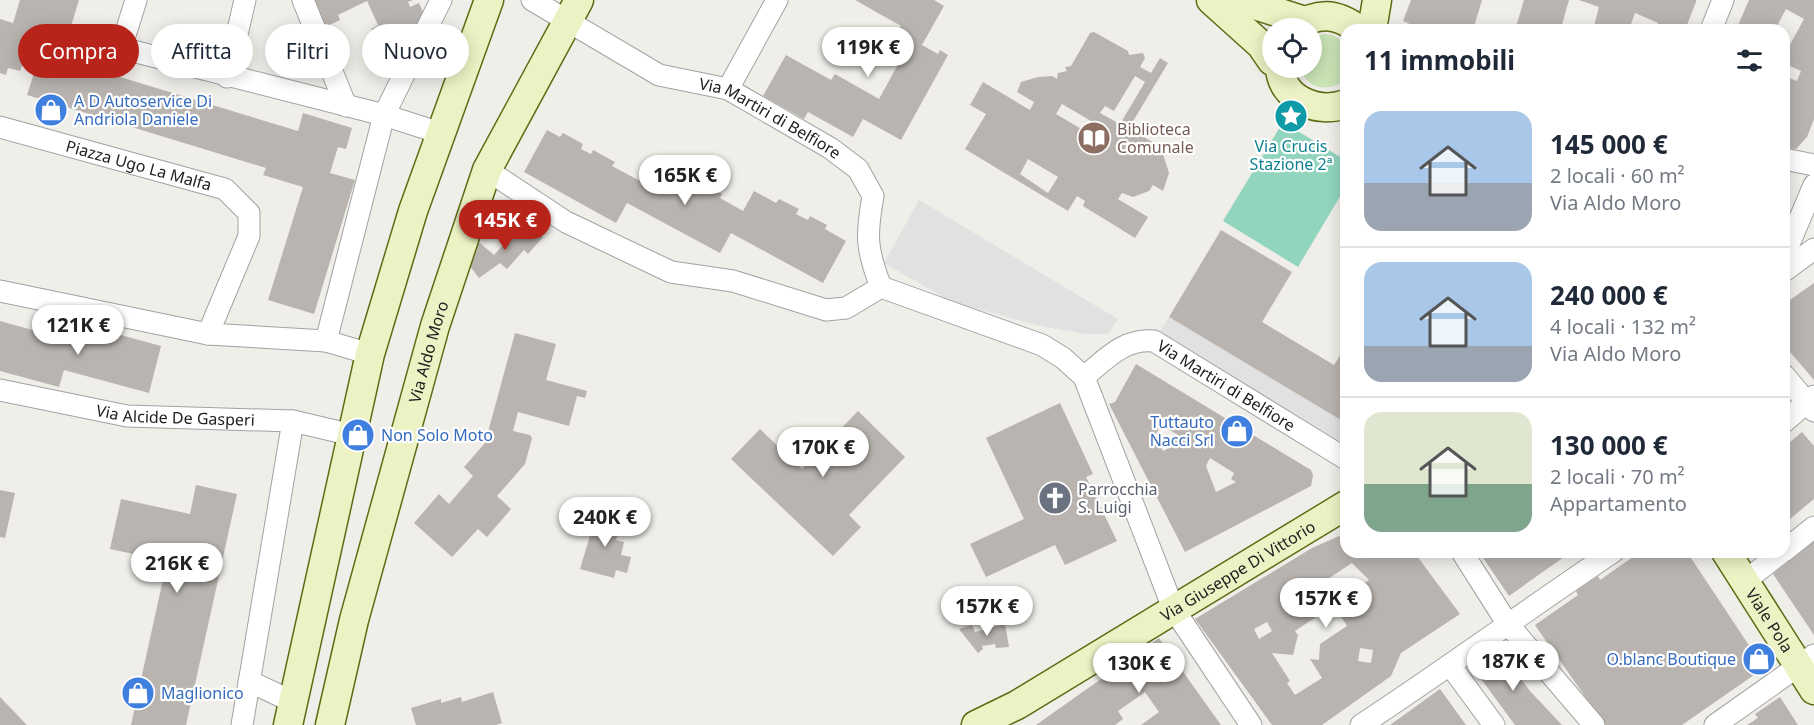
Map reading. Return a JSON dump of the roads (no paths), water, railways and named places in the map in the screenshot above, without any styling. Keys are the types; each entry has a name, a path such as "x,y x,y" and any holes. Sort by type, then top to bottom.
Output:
{"main road":[{"path":"291,713 370,354 413,211 489,0"},
{"path":"1211,0 1262,46"},
{"path":"1239,0 1293,18"},
{"path":"1312,18 1345,0"},
{"path":"1373,24 1377,0"},
{"name":"Via Aldo Moro","path":"330,725 354,620 435,326 487,170 573,10"},
{"path":"1322,18 1333,16 1352,24"},
{"path":"1282,78 1287,88 1298,99 1312,107 1329,109 1340,106"},
{"name":"Via Giuseppe Di Vittorio","path":"993,722 1173,608 1340,509"},
{"name":"Viale Pola","path":"1729,558 1809,671"}],"street":[{"path":"136,0 121,48 151,56"},
{"path":"239,24 245,0"},
{"path":"303,0 346,106"},
{"path":"326,341 384,115 441,0"},
{"name":"Via Martiri di Belfiore","path":"532,0 573,10 659,75 728,89 830,148 858,169 873,196 868,229 870,261 881,287"},
{"path":"728,89 777,0"},
{"path":"1714,24 1723,0"},
{"path":"235,78 384,115 440,133"},
{"name":"Piazza Ugo La Malfa","path":"0,127 225,189 249,213 249,236 208,333"},
{"path":"1790,160 1814,165"},
{"path":"487,170 566,222 671,272 733,281 826,310 846,308 881,287 1041,345 1063,358 1084,377 1173,608 1251,725"},
{"path":"1790,242 1814,185"},
{"path":"1790,267 1814,249"},
{"path":"0,291 208,333 326,341 370,354"},
{"name":"Via Martiri di Belfiore","path":"1084,377 1124,345 1140,340 1154,341 1340,455"},
{"path":"1790,381 1811,403 1790,418"},
{"name":"Via Alcide De Gasperi","path":"0,390 127,416 292,421 352,435"},
{"path":"242,725 292,421"},
{"path":"1790,546 1814,527"},
{"path":"1466,558 1507,623 1594,725"},
{"path":"1361,725 1604,558"},
{"path":"1744,581 1774,558"},
{"path":"1450,666 1494,725"},
{"path":"1715,725 1809,671"},
{"path":"249,681 291,713"}],"place":[{"name":"A D Autoservice Di Andriola Daniele","path":"51,110"},
{"name":"Via Crucis Stazione 2ª","path":"1291,116"},
{"name":"Biblioteca Comunale","path":"1094,138"},
{"name":"Tuttauto Nacci Srl","path":"1237,431"},
{"name":"Non Solo Moto","path":"358,435"},
{"name":"Parrocchia S. Luigi","path":"1055,498"},
{"name":"O.blanc Boutique","path":"1759,659"},
{"name":"Maglionico","path":"138,693"}]}
